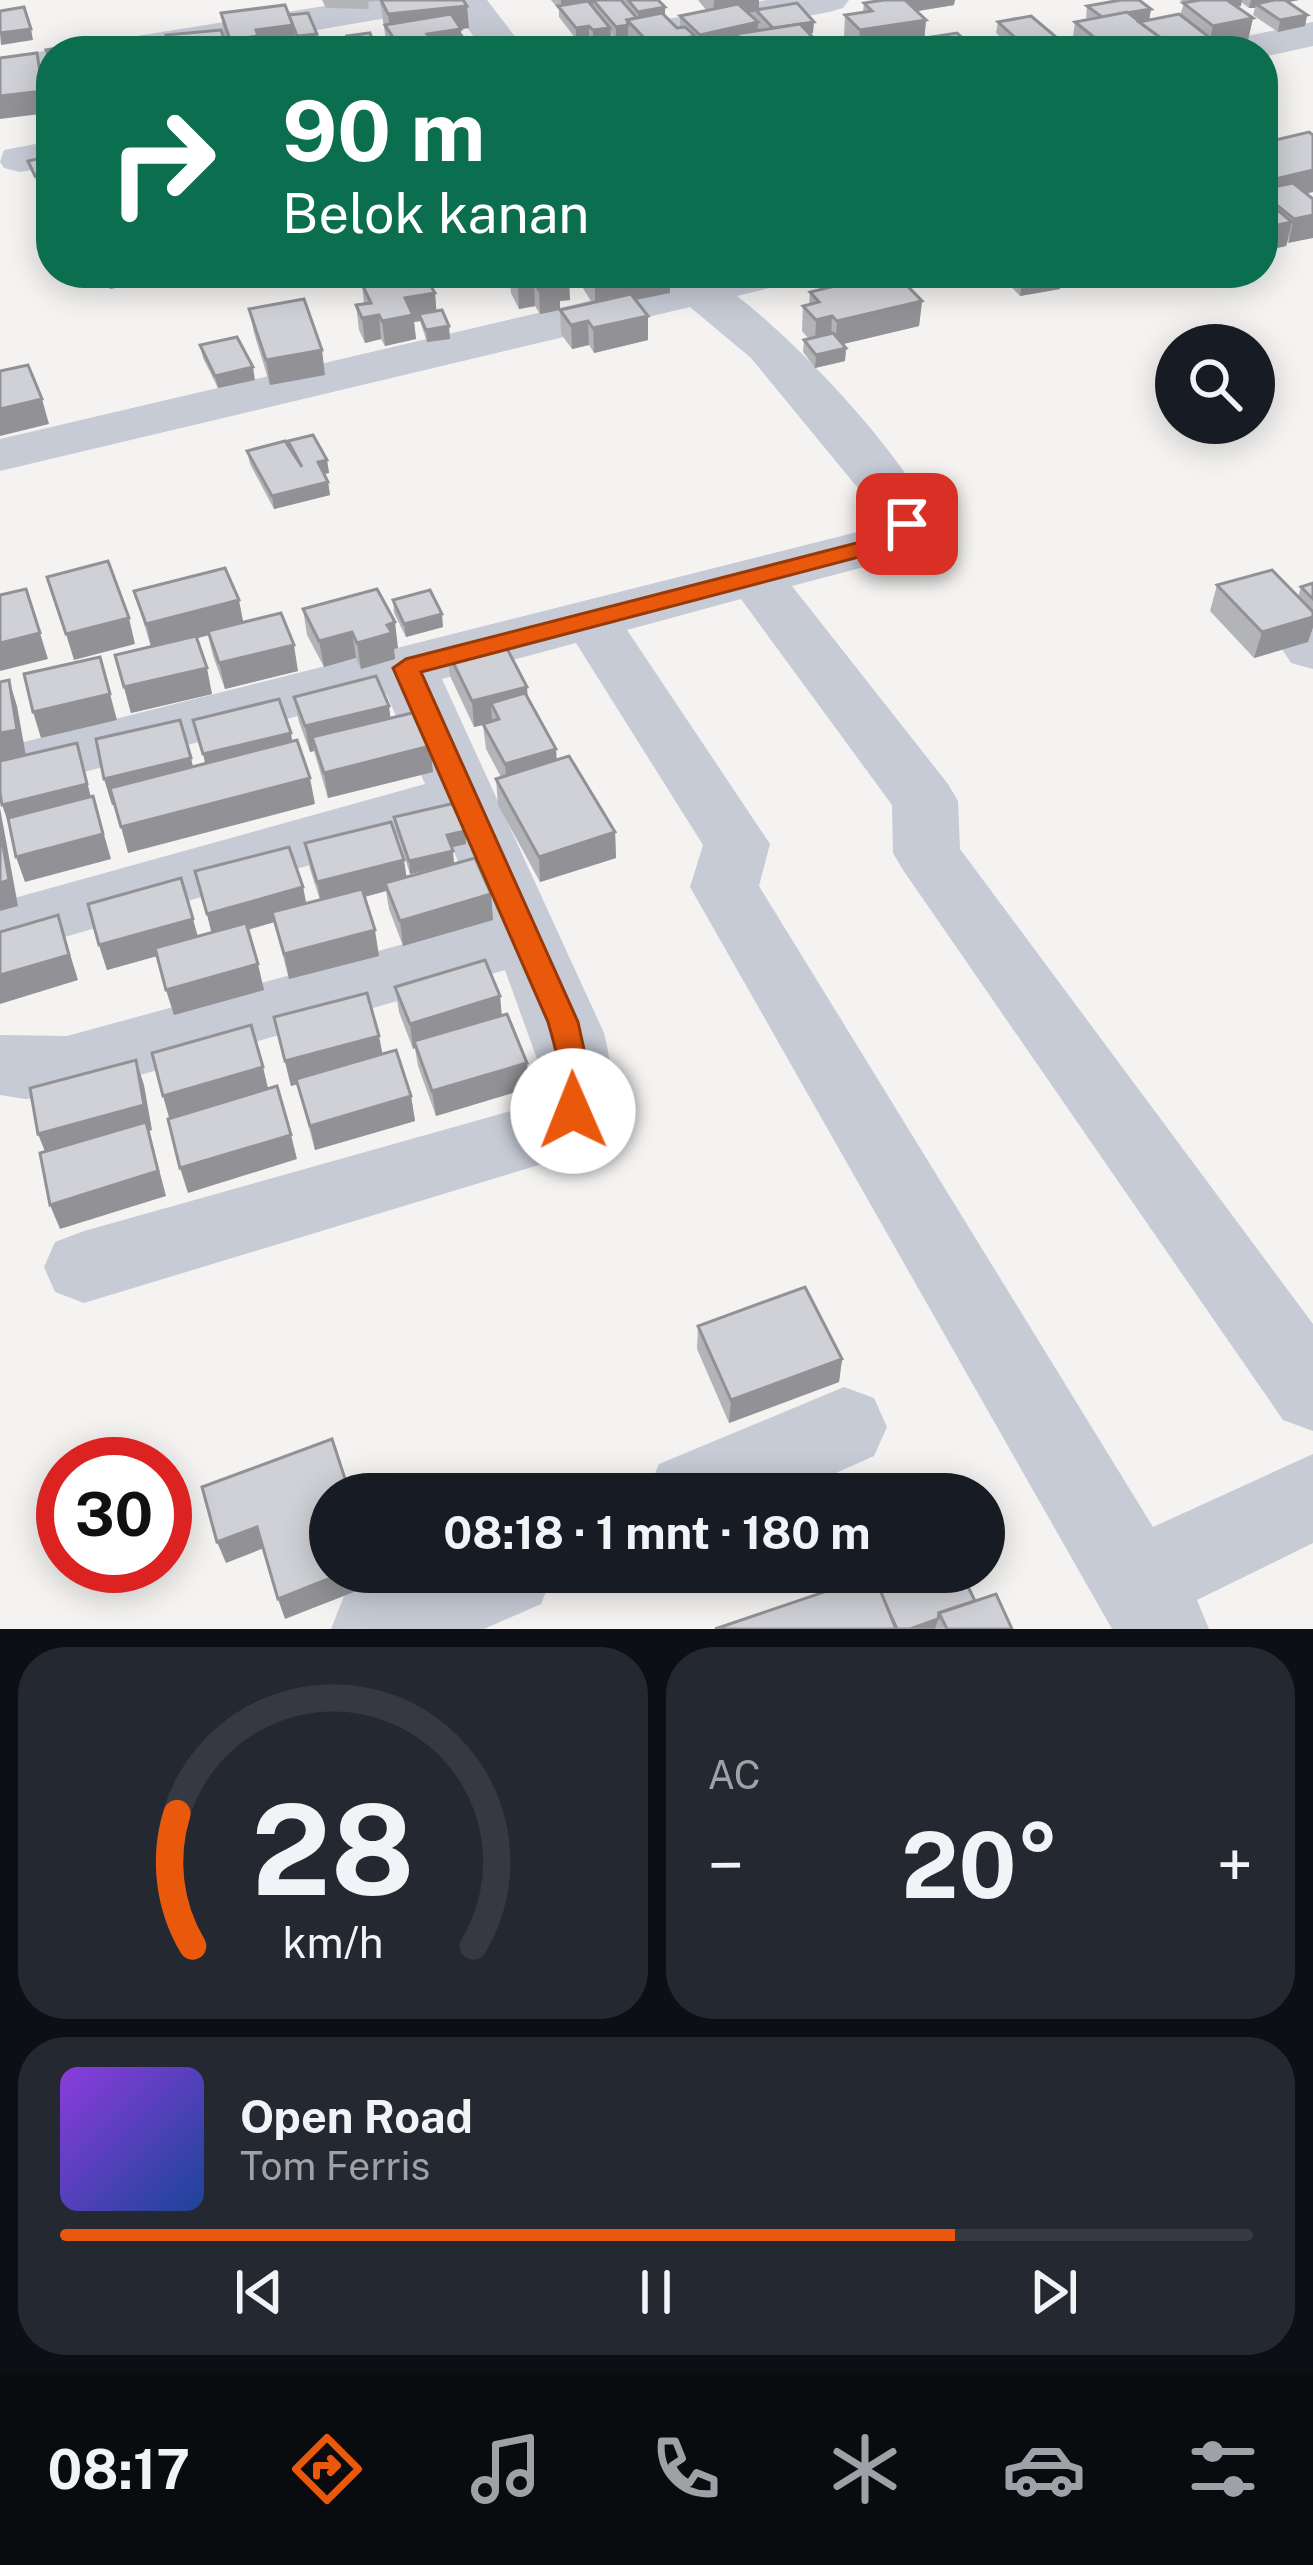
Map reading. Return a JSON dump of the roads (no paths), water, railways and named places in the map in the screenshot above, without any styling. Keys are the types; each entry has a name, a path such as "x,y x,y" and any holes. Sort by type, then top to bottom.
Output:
{"street":[{"path":"212,36 436,0"},
{"path":"466,0 494,36"},
{"path":"642,36 830,0"},
{"path":"1278,41 1313,34"},
{"path":"0,70 36,64"},
{"path":"0,455 666,288"},
{"path":"0,771 892,541 907,524 897,500 772,350 698,288"},
{"path":"754,576 925,800 927,853 1313,1392"},
{"path":"590,619 737,844 724,887 1149,1605 1313,1497"},
{"path":"84,1268 558,1130 573,1111 578,1091 575,1062 563,1022 406,668"},
{"path":"0,929 463,797"},
{"path":"0,1065 25,1070 67,1066 526,937"},
{"path":"738,1473 844,1427"},
{"path":"377,1629 460,1593"}]}
